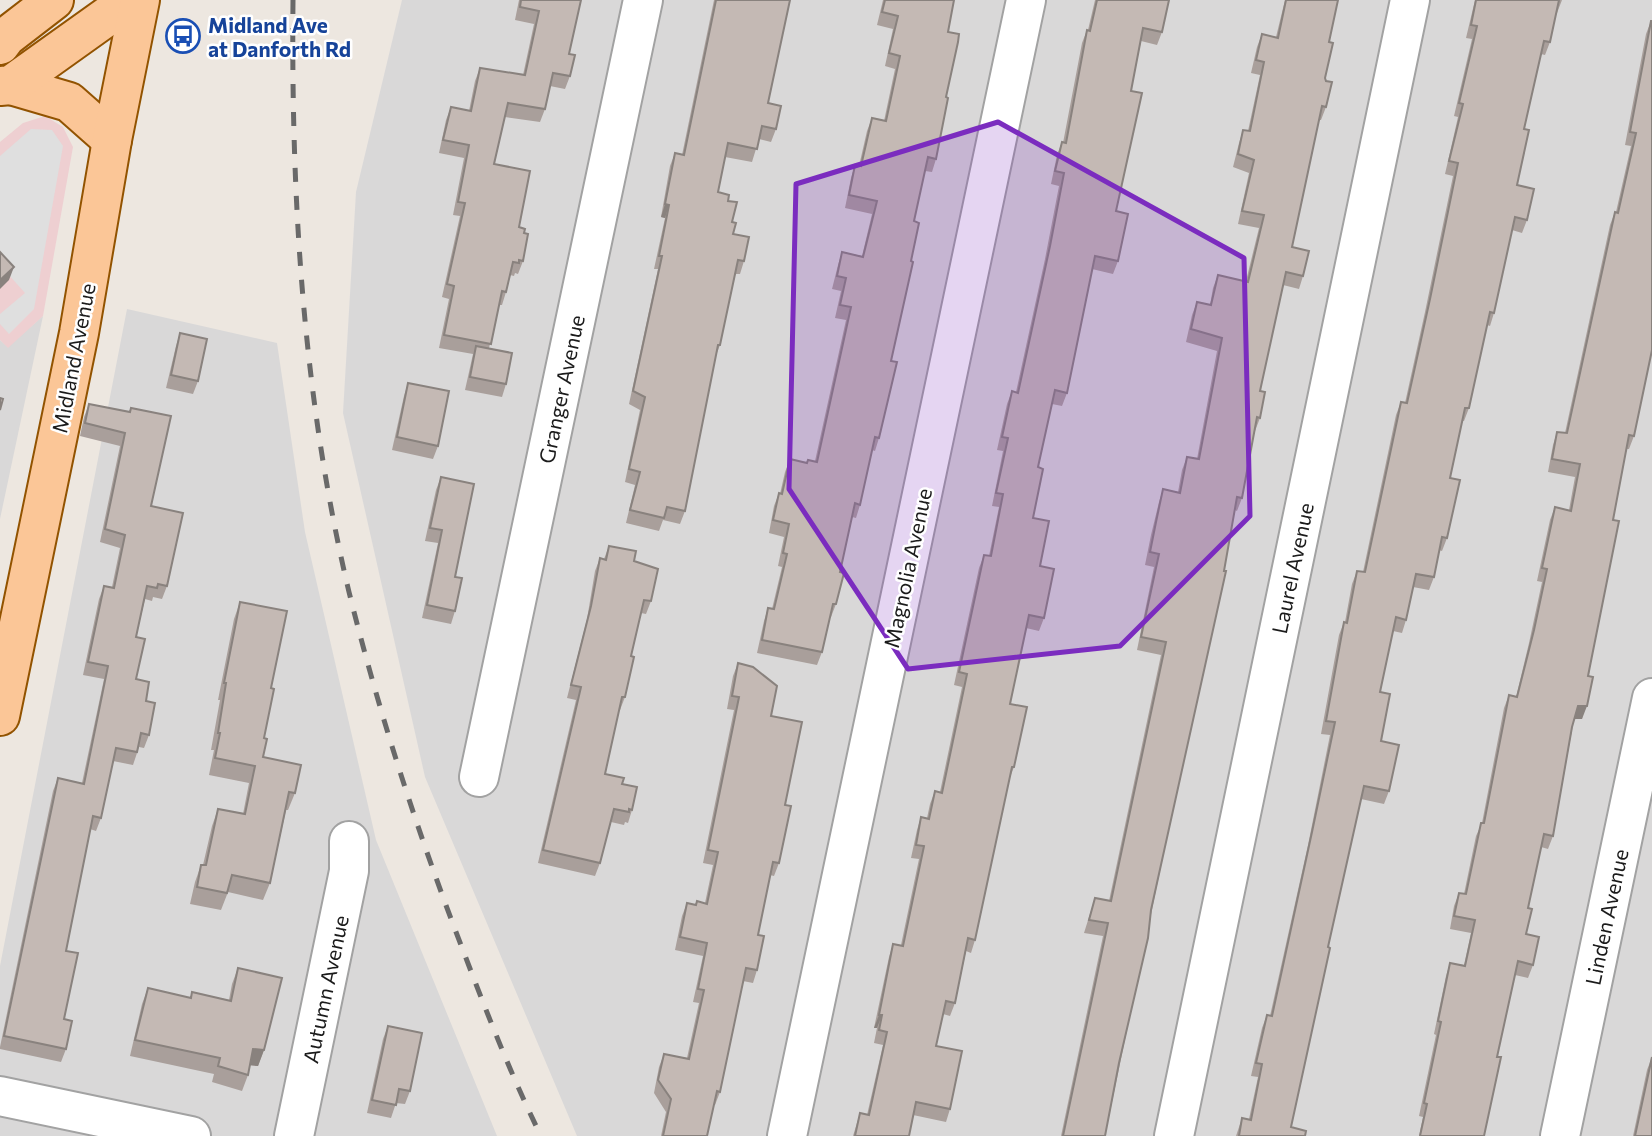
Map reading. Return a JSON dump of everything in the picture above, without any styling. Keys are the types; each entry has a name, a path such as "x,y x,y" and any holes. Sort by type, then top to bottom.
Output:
{"main road":[{"path":"0,45 6,37 54,0"},
{"path":"5,85 130,0"},
{"name":"Midland Avenue","path":"0,716 79,333 140,0"},
{"path":"5,85 69,103 113,140"}],"street":[{"name":"Granger Avenue","path":"479,777 643,0"},
{"name":"Magnolia Avenue","path":"787,1136 1026,0"},
{"name":"Laurel Avenue","path":"1174,1136 1410,0"},
{"name":"Linden Avenue","path":"1560,1136 1652,698"},
{"name":"Autumn Avenue","path":"294,1136 349,871 349,841"},
{"path":"0,1096 191,1136"}],"highlighted area":[{"path":"998,122 1244,258 1250,516 1120,646 908,669 789,489 796,184"}],"shaded area":[{"path":"402,0 1652,0 1652,1136 577,1136 425,777 343,413 356,192"},
{"path":"45,116 63,127 73,147 43,316 8,348 0,340 0,142 23,123"},
{"path":"31,129 52,130 63,146 34,309 9,334 0,324 0,314 25,293 0,265 0,156"},
{"path":"127,309 277,343 305,532 376,840 497,1136 0,1136 0,966"},
{"path":"43,316 0,519 0,340 8,347"}],"building":[{"path":"521,0 581,0 569,54 575,55 570,76 553,73 545,109 508,103 494,164 530,171 519,227 525,229 524,233 528,234 523,261 513,262 506,292 502,291 491,344 444,335 454,286 447,284 465,203 458,202 469,145 443,140 451,107 471,111 480,68 525,75 539,11 520,7"},
{"path":"716,0 790,0 768,103 781,106 776,129 762,126 757,149 728,143 718,192 729,195 728,201 737,202 732,222 736,223 733,234 749,237 744,261 738,260 718,345 685,511 667,507 664,518 630,510 640,472 629,469 645,397 633,391 662,256 659,256 669,205 665,204 675,153 684,155"},
{"path":"885,0 954,0 948,32 959,34 936,159 928,157 914,221 919,223 911,261 913,262 891,361 897,362 879,438 875,437 860,505 855,503 840,572 844,573 836,604 833,604 822,652 762,640 768,608 774,609 787,554 783,553 789,524 773,520 790,459 817,462 851,307 840,305 846,278 837,276 842,252 863,257 877,201 849,195 855,165 861,166 872,118 886,121 900,56 889,53 898,16 882,12"},
{"path":"1097,0 1169,0 1162,32 1143,28 1131,91 1142,93 1116,211 1128,214 1118,261 1095,256 1067,393 1055,390 1038,467 1043,469 1033,518 1049,521 1040,566 1054,569 1044,618 1029,615 1010,704 1027,707 975,940 968,938 955,1003 946,1001 936,1046 962,1051 950,1109 916,1102 909,1136 855,1136 860,1113 869,1115 887,1032 879,1030 882,1015 879,1015 893,944 903,946 924,846 916,845 921,817 929,819 935,791 942,793 967,674 959,672 984,555 991,556 1003,494 996,493 1008,438 1002,437 1012,391 1018,393 1050,246 1064,173 1055,171 1062,142 1066,143 1087,30 1090,31"},
{"path":"1286,0 1338,0 1329,42 1333,43 1325,78 1326,81 1332,82 1326,107 1322,106 1292,247 1309,251 1303,276 1286,272 1260,391 1265,392 1260,418 1257,417 1242,498 1237,497 1226,571 1151,910 1148,938 1105,1136 1063,1136 1108,923 1089,920 1095,898 1111,901 1166,642 1141,637 1159,554 1150,552 1163,489 1180,493 1187,457 1199,459 1222,338 1191,329 1197,302 1211,305 1218,275 1248,282 1264,215 1242,211 1254,160 1238,154 1243,130 1250,131 1264,62 1256,60 1262,34 1278,38"},
{"path":"1476,0 1559,0 1550,42 1544,41 1524,129 1529,130 1517,185 1534,189 1527,220 1515,217 1494,313 1490,312 1469,408 1465,408 1450,478 1460,480 1447,538 1442,537 1434,577 1416,574 1406,620 1396,617 1380,692 1390,694 1381,741 1399,745 1389,791 1364,786 1291,1127 1306,1131 1305,1136 1239,1136 1242,1118 1251,1120 1262,1064 1256,1063 1267,1015 1272,1016 1335,722 1326,721 1344,622 1347,623 1357,571 1365,572 1401,402 1407,403 1430,299 1458,163 1449,161 1463,104 1459,103 1477,26 1471,25"},
{"path":"1651,21 1652,350 1634,436 1629,435 1613,520 1619,521 1588,676 1593,677 1587,706 1578,706 1572,727 1553,836 1544,834 1528,908 1532,909 1526,934 1539,937 1533,965 1518,961 1497,1057 1501,1057 1484,1136 1420,1136 1450,963 1465,966 1475,920 1454,916 1459,893 1466,894 1481,823 1484,823 1509,695 1517,697 1534,630 1547,569 1542,568 1555,507 1571,511 1580,464 1552,459 1557,432 1567,433 1615,212 1618,213 1636,133 1630,132"},
{"path":"0,252 14,267 0,280"},
{"path":"180,333 207,339 198,381 171,375"},
{"path":"476,346 512,353 506,384 470,377"},
{"path":"408,383 449,391 438,446 397,437"},
{"path":"89,404 130,412 131,408 171,416 151,506 183,513 167,586 147,586 136,637 145,639 136,679 149,682 146,701 155,703 149,735 141,733 137,752 116,748 101,818 93,816 66,951 78,953 64,1019 72,1021 66,1049 4,1036 58,778 84,784 108,666 88,662 104,586 114,588 125,535 105,529 125,433 85,423"},
{"path":"441,477 474,484 455,577 462,578 455,611 427,605 442,530 430,528"},
{"path":"609,546 636,551 634,561 658,569 651,601 644,600 631,656 634,657 605,774 624,778 622,784 637,787 632,810 629,809 629,812 614,809 600,863 543,850 581,687 571,685 600,558 606,560"},
{"path":"240,602 287,611 271,688 274,689 263,757 301,765 295,793 289,792 270,883 232,875 227,893 197,887 201,865 206,865 218,809 245,814 255,766 215,758 224,683"},
{"path":"738,663 753,667 777,686 771,716 802,722 785,805 791,806 779,863 773,862 758,935 764,936 757,970 746,968 720,1092 717,1091 707,1136 663,1136 671,1099 658,1080 664,1054 689,1059 704,990 698,989 707,943 680,937 687,903 696,905 697,901 707,904 718,852 708,850 739,697 732,696"},
{"path":"238,968 282,978 264,1050 253,1049 248,1075 218,1066 220,1058 135,1040 148,988 191,998 192,992 231,1001"},
{"path":"388,1026 422,1033 410,1091 399,1089 396,1105 372,1100"},
{"path":"1652,1057 1652,1136 1635,1136"}],"railway":[{"path":"293,0 294,149 303,298 333,519 349,592 383,718 423,842 494,1031 541,1136"}],"place":[{"name":"Midland Ave at Danforth Rd","path":"183,36"}]}
